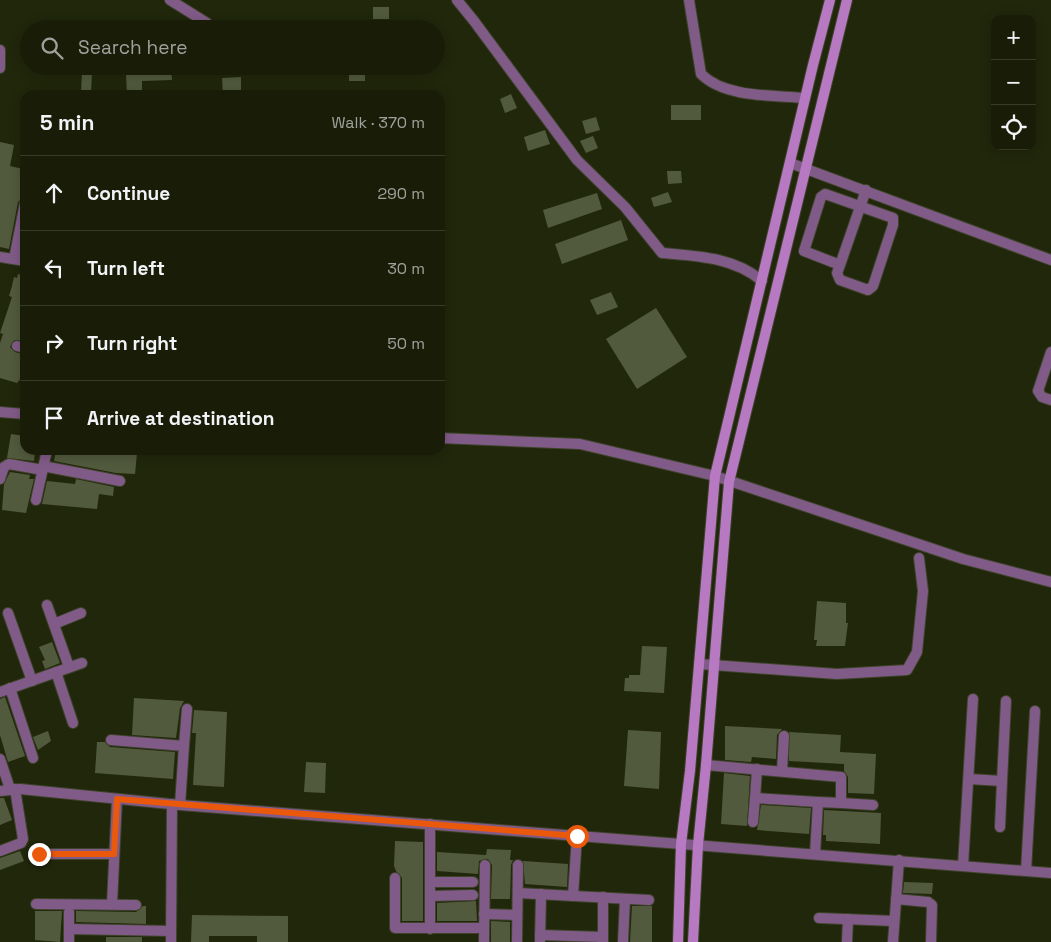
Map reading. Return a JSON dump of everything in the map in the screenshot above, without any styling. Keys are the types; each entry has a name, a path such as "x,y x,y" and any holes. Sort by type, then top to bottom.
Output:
{"street":[{"path":"170,0 201,20"},
{"path":"456,0 474,21 576,160 625,207 662,253 732,262 751,271 762,281"},
{"path":"689,0 700,74 708,82 738,91 805,98"},
{"path":"678,942 681,844 715,476 830,0"},
{"path":"693,942 698,845 729,482 847,0"},
{"path":"0,50 0,68"},
{"path":"790,163 1051,260"},
{"path":"840,265 804,251 821,197 825,194 861,206 891,217 894,221 873,286 868,290 840,280 837,273 840,265 861,206 866,190"},
{"path":"0,257 20,260"},
{"path":"1051,352 1038,392 1042,398 1051,400"},
{"path":"0,412 20,414"},
{"path":"445,438 580,444 715,476 964,558 1051,582"},
{"path":"36,500 46,455"},
{"path":"0,479 4,467 9,464 120,481"},
{"path":"699,664 837,674 907,670 917,652 923,591 919,558"},
{"path":"47,605 69,668"},
{"path":"8,613 32,681"},
{"path":"54,624 81,613"},
{"path":"33,758 5,690 82,663"},
{"path":"56,672 73,723"},
{"path":"963,866 973,699"},
{"path":"1000,827 1006,701"},
{"path":"171,942 176,804 187,709"},
{"path":"1026,870 1035,711"},
{"path":"782,771 784,736"},
{"path":"111,740 184,746"},
{"path":"0,759 23,839 21,843 0,851"},
{"path":"706,765 840,776 842,779 841,803"},
{"path":"753,822 757,769"},
{"path":"969,778 1002,781"},
{"path":"8,790 1051,872"},
{"path":"755,798 873,805"},
{"path":"112,904 117,799"},
{"path":"815,854 818,802"},
{"path":"430,824 430,929"},
{"path":"573,896 577,836"},
{"path":"39,854 114,854"},
{"path":"892,942 899,860"},
{"path":"484,942 485,865"},
{"path":"517,942 518,865"},
{"path":"394,878 395,928 478,928"},
{"path":"430,882 473,882"},
{"path":"518,893 649,900"},
{"path":"541,894 540,939 603,939 604,898"},
{"path":"430,896 473,895"},
{"path":"623,942 625,898"},
{"path":"896,899 928,902 932,905 931,942"},
{"path":"36,904 136,904"},
{"path":"69,912 69,942"},
{"path":"484,914 517,915"},
{"path":"819,918 894,921"},
{"path":"847,942 848,919"},
{"path":"69,929 171,931"}],"building":[{"path":"373,7 389,7 389,19 373,19"},
{"path":"82,75 92,75 91,90 81,90"},
{"path":"126,75 172,75 172,80 142,81 142,90 127,90"},
{"path":"349,75 365,75 365,81 349,81"},
{"path":"241,77 241,90 223,90 222,78"},
{"path":"511,94 517,108 505,113 500,99"},
{"path":"671,105 701,105 701,120 671,120"},
{"path":"596,117 600,130 586,134 582,121"},
{"path":"545,130 550,144 528,151 524,137"},
{"path":"593,136 598,148 586,153 580,141"},
{"path":"0,142 14,145 10,166 20,168 20,200 18,202 9,249 0,247"},
{"path":"667,171 681,171 682,183 668,184"},
{"path":"668,192 672,202 654,207 651,198"},
{"path":"597,193 602,209 548,228 543,210"},
{"path":"621,220 628,240 562,264 555,244"},
{"path":"18,274 20,275 20,340 15,340 10,347 20,354 20,379 17,383 0,378 0,343 3,334 0,333 12,297 9,296 14,277 17,278"},
{"path":"611,292 618,307 597,315 590,300"},
{"path":"656,308 687,357 637,389 606,339"},
{"path":"11,434 20,435 20,455 35,455 34,461 7,458"},
{"path":"55,455 137,455 135,474 116,473 54,461"},
{"path":"10,472 30,475 29,479 34,479 26,513 2,510 4,484"},
{"path":"76,479 114,487 113,496 99,494 97,509 42,504 47,481 75,484"},
{"path":"817,601 846,603 846,623 848,623 845,646 816,646 817,640 814,640"},
{"path":"52,642 60,663 45,669 42,661 45,660 39,647"},
{"path":"642,646 667,647 664,693 624,691 625,678 629,678 629,675 640,675"},
{"path":"5,697 25,756 8,762 0,735 0,699"},
{"path":"134,698 184,701 180,708 176,738 132,735"},
{"path":"194,710 227,712 224,787 193,785 196,733 192,733"},
{"path":"725,726 782,729 777,735 776,759 752,757 751,762 725,760"},
{"path":"628,730 661,732 659,789 624,786"},
{"path":"48,731 51,741 38,750 33,737"},
{"path":"789,732 841,735 840,752 876,754 874,794 848,793 848,777 844,771 844,764 789,761"},
{"path":"97,742 105,742 110,747 175,752 173,779 95,773"},
{"path":"306,762 326,763 325,793 304,792"},
{"path":"724,773 750,776 747,826 721,824"},
{"path":"0,798 4,798 12,820 0,825"},
{"path":"761,805 811,808 809,834 757,830"},
{"path":"824,810 881,813 880,844 826,841 826,835 823,835"},
{"path":"395,841 423,842 423,921 402,921 402,878 394,866"},
{"path":"487,849 511,850 510,860 513,860 511,865 510,899 491,899 492,865 488,859 479,861 478,874 437,871 437,852 486,855"},
{"path":"20,851 24,861 0,870 0,858"},
{"path":"523,861 568,864 567,887 525,884"},
{"path":"904,882 933,883 932,894 903,893"},
{"path":"476,901 477,921 437,921 437,903"},
{"path":"143,906 146,906 146,924 76,922 76,911 136,912"},
{"path":"632,906 652,906 652,942 630,942"},
{"path":"35,911 62,911 60,942 35,940"},
{"path":"192,915 288,916 288,942 257,942 257,936 209,936 209,942 191,942"},
{"path":"491,921 510,922 510,942 491,942"},
{"path":"106,937 142,937 142,942 106,942"}],"route":[{"path":"39,854 114,854 117,799 577,836"}]}
